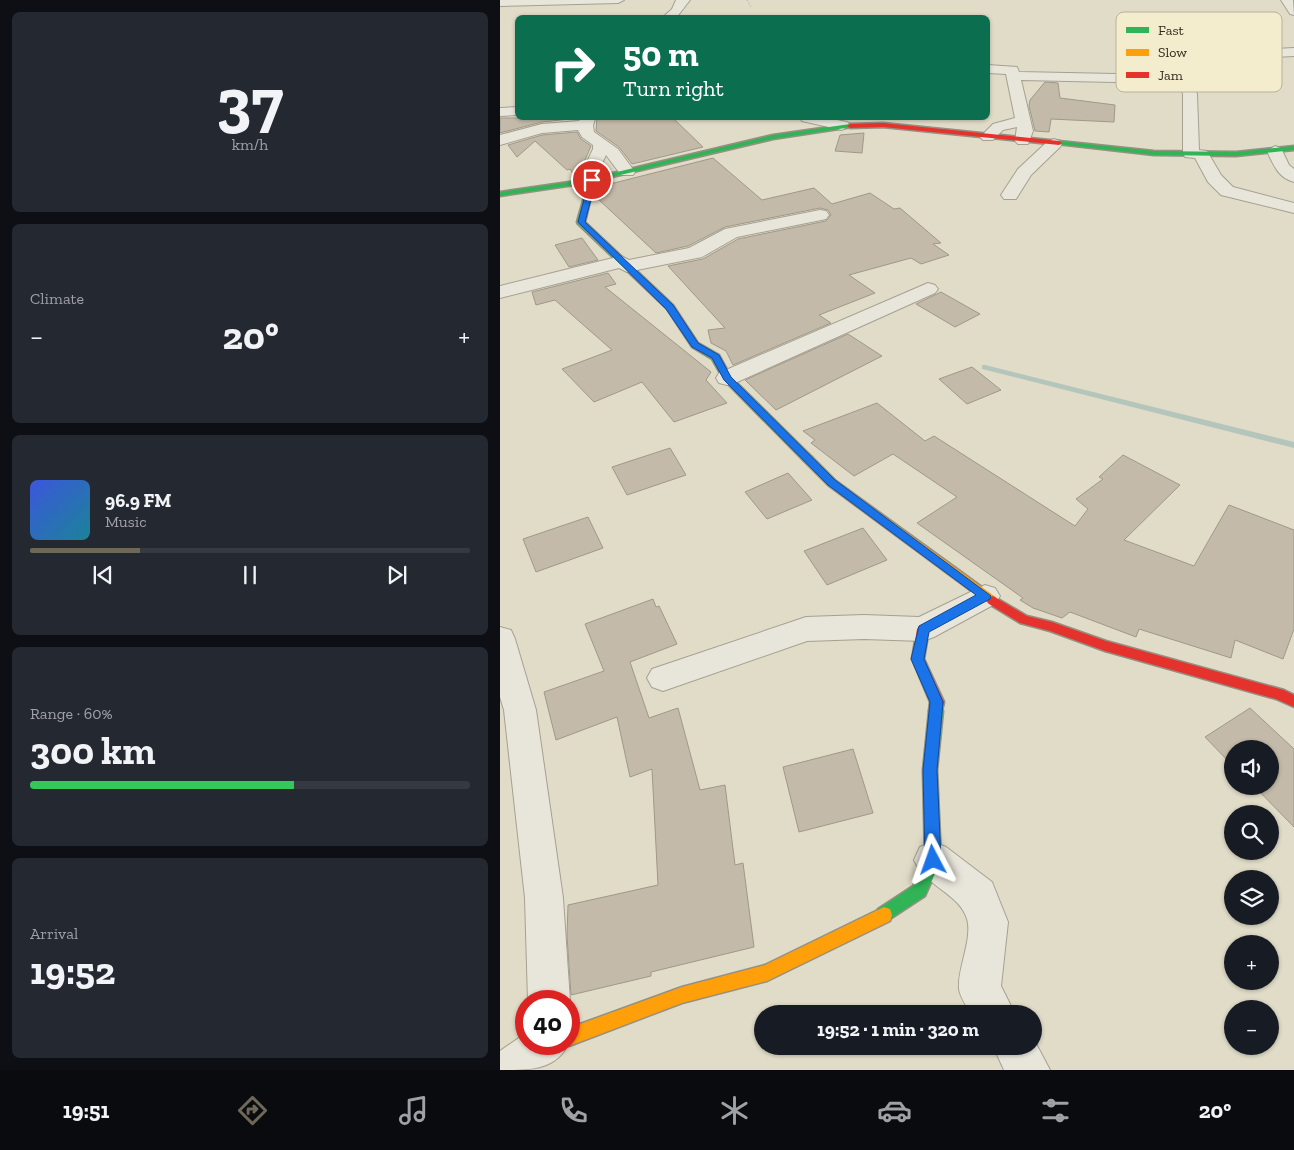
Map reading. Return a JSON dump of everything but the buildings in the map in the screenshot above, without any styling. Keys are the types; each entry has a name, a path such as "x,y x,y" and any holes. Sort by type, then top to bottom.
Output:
{"street":[{"path":"672,15 677,11 680,2 684,0"},
{"path":"500,3 616,1"},
{"path":"603,11 616,1"},
{"path":"990,68 1012,70 1025,131 1023,141"},
{"path":"1014,76 1116,78"},
{"path":"1189,92 1196,154 1214,178 1228,190 1294,208"},
{"path":"500,112 515,111"},
{"path":"816,120 842,126"},
{"path":"988,137 998,127 1023,121"},
{"path":"500,140 543,122 568,124 586,122 586,134 612,152 627,172"},
{"path":"500,194 589,181 767,138 842,126 883,125 1154,154 1236,154 1294,148"},
{"path":"600,143 601,149 589,181 581,222 670,307 695,345 716,356 727,378 832,483 985,596 1024,620 1052,627 1105,646 1279,694 1294,701"},
{"path":"1010,195 1024,172 1054,144"},
{"path":"1275,151 1282,167 1294,178"},
{"path":"500,292 624,264 695,254 731,233 820,215"},
{"path":"727,378 928,289"},
{"path":"663,678 806,629 864,626 923,629 985,596"},
{"path":"580,1032 682,995 767,973 887,914 920,891 933,860 930,770 937,702 918,659 923,629"},
{"path":"500,639 520,710 544,898 548,990"},
{"path":"933,860 978,895 988,922 980,989 989,1005"},
{"path":"511,1070 534,1055"},
{"path":"1019,1055 1028,1070"}],"path":[{"path":"747,0 751,7"}],"waterway":[{"path":"985,367 1294,445"}],"traffic: fast":[{"path":"500,194 583,182 773,137 850,126"},
{"path":"1059,143 1154,153 1236,154 1294,148"},
{"path":"592,181 581,222 670,307 695,345 716,357 727,378 808,459"},
{"path":"884,915 919,891 933,860 930,770 936,711"}],"traffic: slow":[{"path":"808,459 832,483 993,601"},
{"path":"580,1033 682,995 767,973 884,915"}],"traffic: jam":[{"path":"850,126 883,125 1059,143"},
{"path":"993,601 1024,620 1052,627 1105,646 1279,694 1294,701"},
{"path":"923,629 918,659 937,702 936,711"}],"route":[{"path":"592,180 581,222 670,307 695,345 716,356 727,378 832,483 985,596 923,629 918,659 937,702 930,770 933,860"}]}
